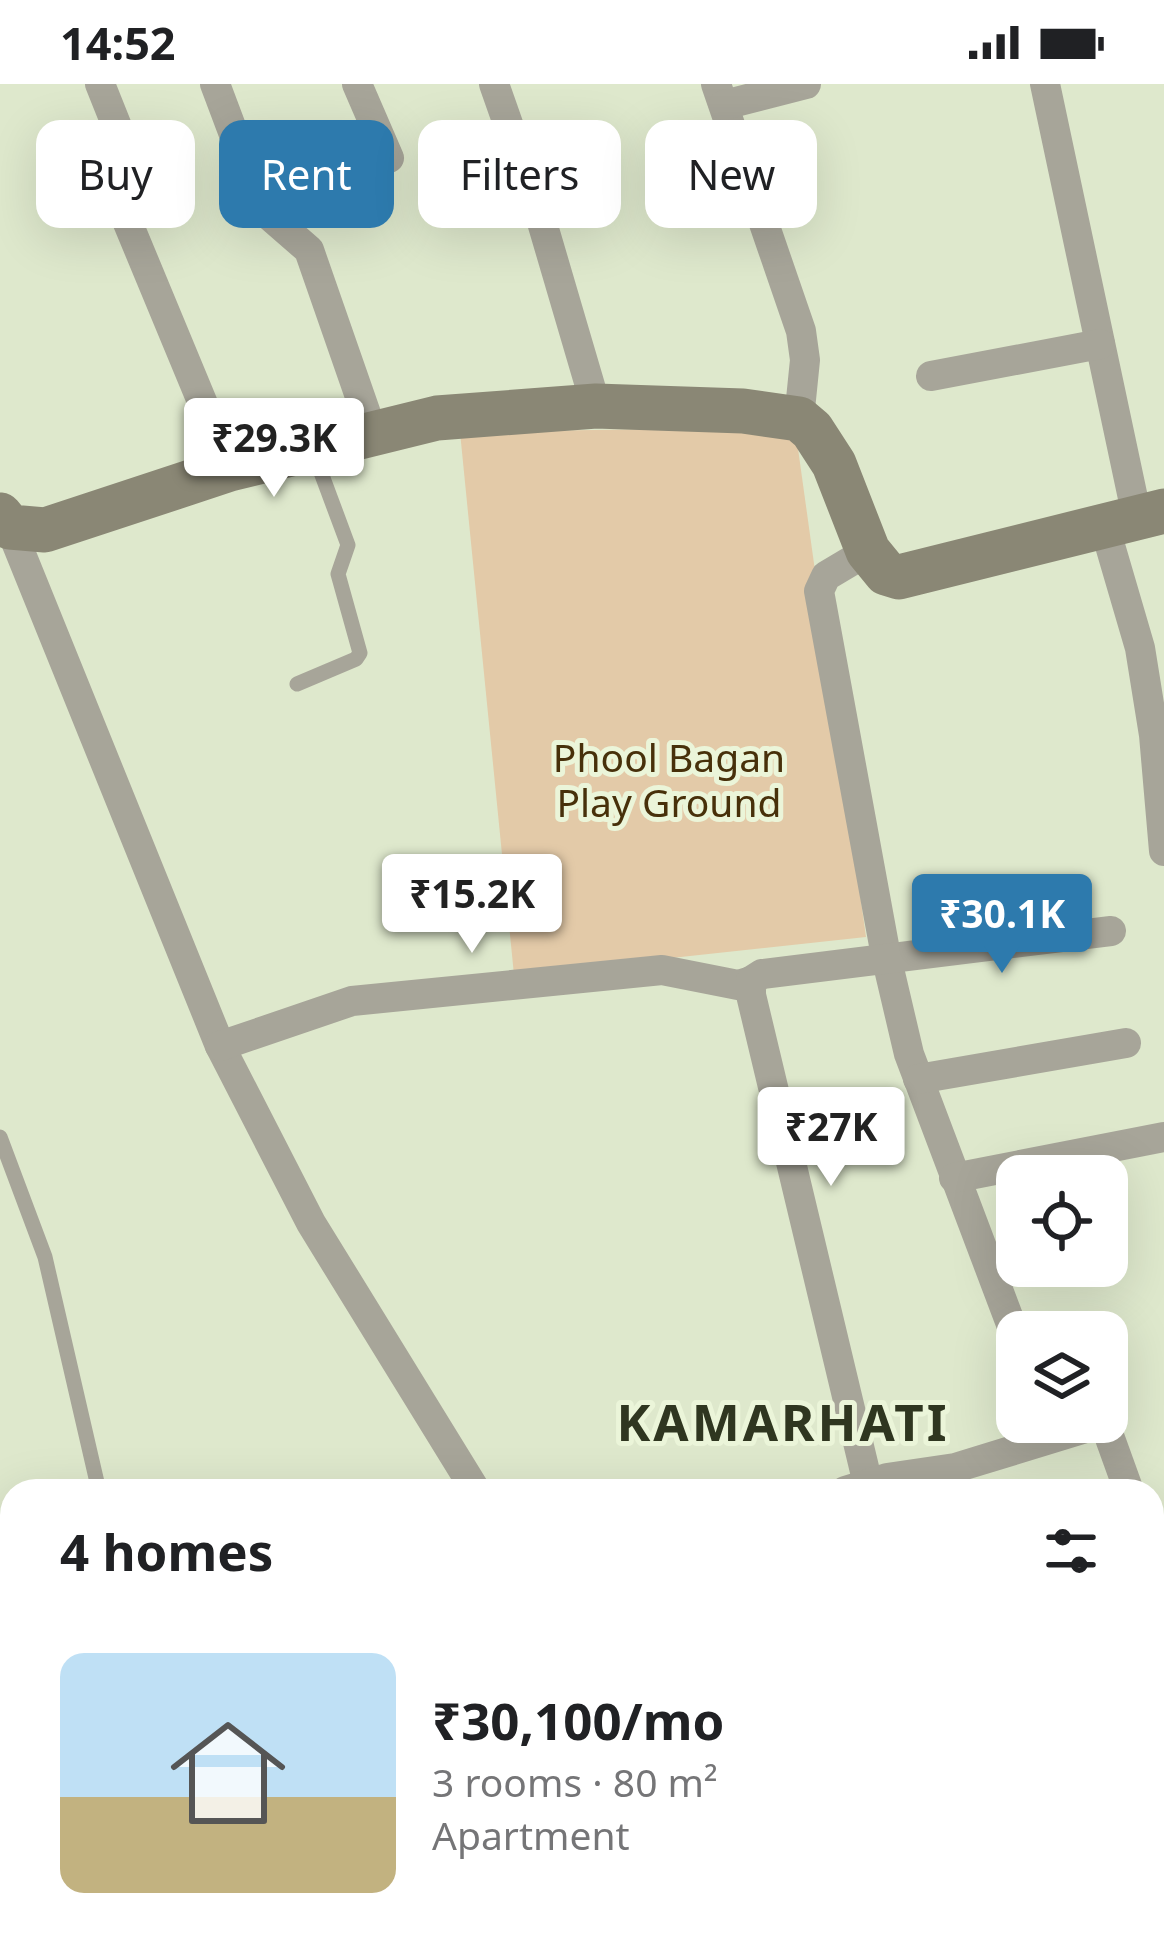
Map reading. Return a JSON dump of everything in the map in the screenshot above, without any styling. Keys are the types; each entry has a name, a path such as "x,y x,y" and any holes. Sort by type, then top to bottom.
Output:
{"street":[{"path":"100,84 120,134 123,211 230,469"},
{"path":"215,84 262,208 309,250 372,431"},
{"path":"357,84 373,120"},
{"path":"494,84 596,406"},
{"path":"799,419 805,360 801,331 720,94 806,84"},
{"path":"1045,84 1135,517 1140,649 1154,735 1164,851"},
{"path":"931,376 1100,344"},
{"path":"5,521 45,530 230,469 437,418 596,406 743,411 799,419 826,448 868,551 886,572 911,576 1135,517"},
{"path":"5,521 220,1046 311,1223 469,1479"},
{"path":"868,551 826,576 819,591 886,956 918,1079 1006,1311"},
{"path":"220,1046 352,1001 662,970 738,985 763,974 886,956 1111,931"},
{"path":"751,981 855,1479"},
{"path":"918,1079 1126,1042"},
{"path":"954,1178 1164,1137"},
{"path":"930,1479 1019,1443"},
{"path":"1111,1443 1124,1479"}],"lane":[{"path":"297,684 356,659 360,653 338,574 348,545 313,449"},
{"path":"0,1137 45,1257 96,1479"}],"green space":[{"name":"Phool Bagan Play Ground","path":"795,427 866,937 514,975 460,432"}],"district":[{"name":"KAMARHATI","path":"783,1423"}]}
